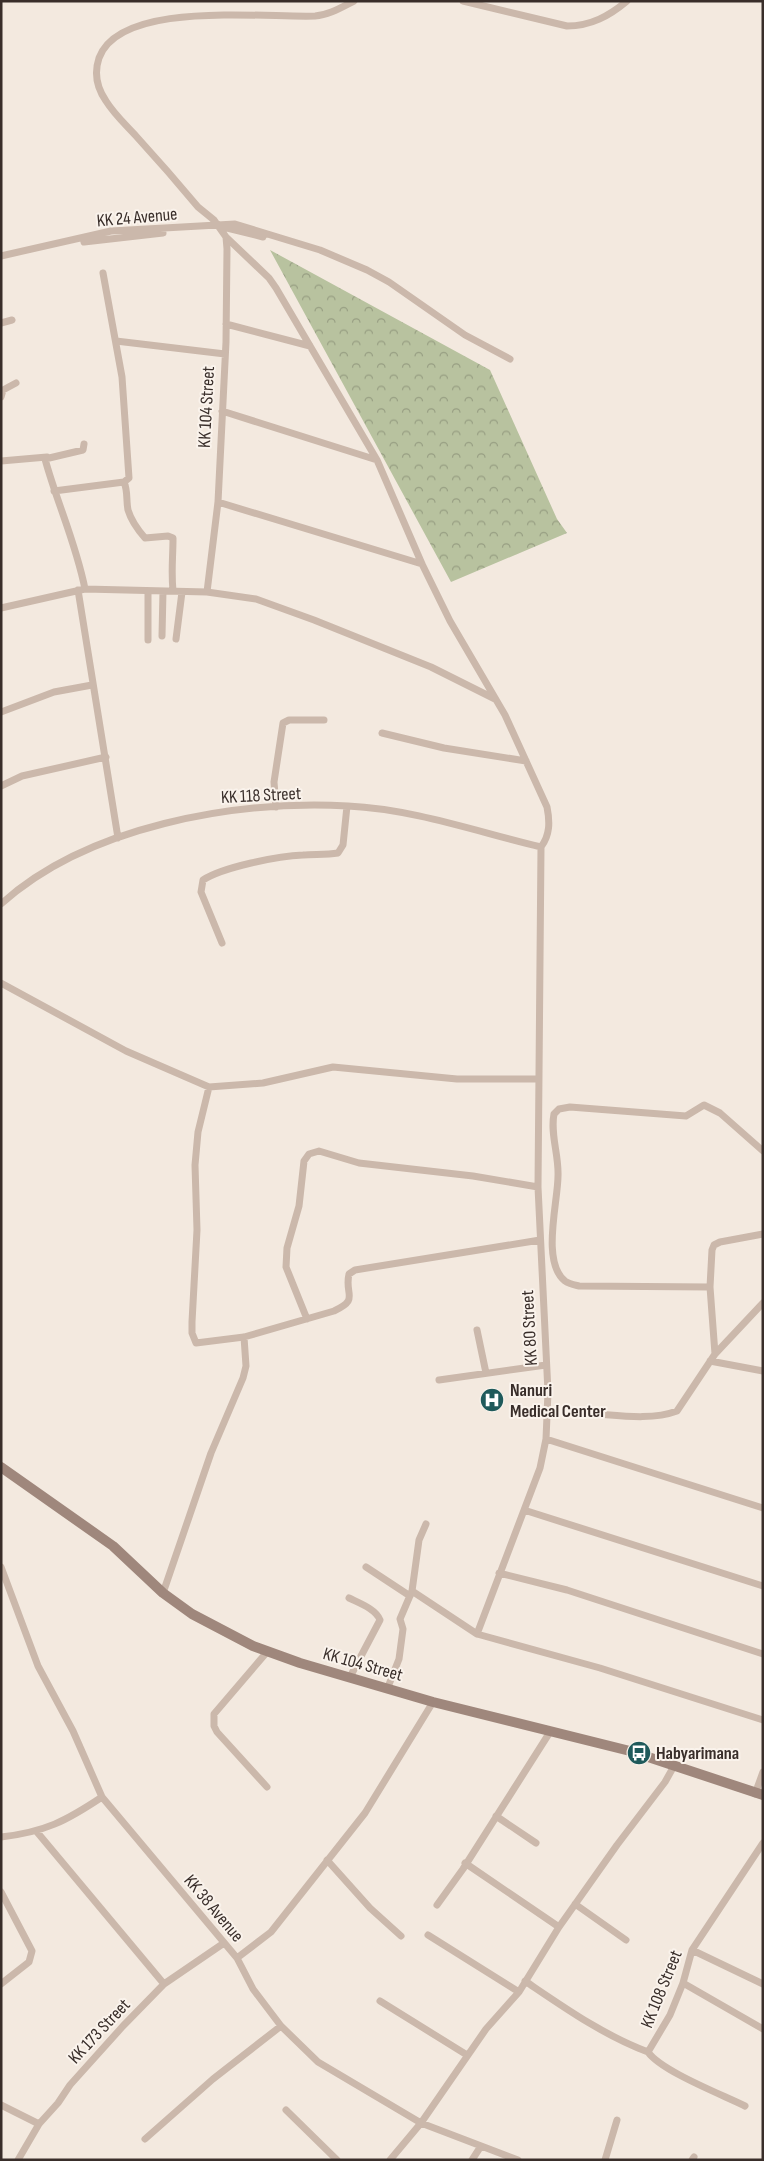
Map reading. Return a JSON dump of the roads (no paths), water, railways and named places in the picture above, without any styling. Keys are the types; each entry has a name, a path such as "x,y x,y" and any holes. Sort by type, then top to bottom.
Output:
{"street":[{"path":"226,237 216,223 198,207 106,101 96,78 96,67 102,50 122,31 150,20 175,17 316,16 354,1"},
{"path":"463,1 567,26 581,26 593,23 627,1"},
{"name":"KK 24 Avenue","path":"1,256 111,231 216,223 235,224 320,250 367,270 389,282 465,335 510,359"},
{"name":"KK 104 Street","path":"208,592 218,502 226,354 226,237"},
{"name":"KK 80 Street","path":"226,237 269,278 376,460 422,564 450,621 496,700 547,807 549,820 548,838 541,847 538,1187 546,1365 546,1439 540,1468 477,1634"},
{"path":"54,491 124,482 130,478 122,377 103,274"},
{"path":"1,322 12,320"},
{"path":"226,324 310,346"},
{"path":"116,341 226,354"},
{"path":"1,397 3,390 16,383"},
{"path":"222,411 376,460"},
{"path":"1,461 77,452 83,450 84,444"},
{"path":"47,457 45,459 54,491 72,534 82,589 92,685 106,757 118,838"},
{"path":"124,482 127,490 128,510 145,538 168,536 173,538 174,557 170,567 173,591"},
{"path":"218,502 422,564"},
{"path":"1,608 82,589 208,592 256,599 314,620 431,668 496,700"},
{"path":"148,591 148,640"},
{"path":"162,636 163,591"},
{"path":"176,639 182,592"},
{"path":"1,712 54,692 92,685"},
{"path":"276,808 274,782 282,724 289,720 324,720"},
{"path":"382,733 444,748 526,761"},
{"path":"1,786 22,776 106,757"},
{"path":"222,942 201,892 203,880 231,869 274,859 302,855 338,854 343,845 347,806"},
{"name":"KK 118 Street","path":"1,904 28,882 58,865 118,838 211,813 276,808 347,806 424,818 541,847"},
{"path":"1,982 126,1051 209,1087 263,1083 333,1067 457,1079 539,1079"},
{"path":"209,1087 198,1132 196,1156 197,1230 192,1334 196,1342 202,1343 244,1337 348,1305 350,1300 348,1278 349,1274 356,1270 540,1240"},
{"path":"710,1287 579,1286 566,1282 560,1276 553,1260 552,1233 558,1174 554,1114 559,1109 570,1107 686,1116 704,1105 720,1113 763,1151"},
{"path":"307,1319 286,1267 285,1258 299,1206 304,1161 309,1154 319,1151 359,1162 473,1176 538,1187"},
{"path":"715,1354 710,1287 714,1244 763,1234"},
{"path":"598,1414 630,1417 668,1414 676,1411 704,1372 710,1360 763,1303"},
{"path":"477,1330 486,1373"},
{"path":"162,1593 211,1454 243,1378 246,1359 244,1337"},
{"path":"710,1360 763,1371"},
{"path":"439,1380 546,1365"},
{"path":"546,1439 763,1508"},
{"name":"KK 104 Street","path":"1,1467 113,1546 162,1593 192,1614 268,1652 433,1702 630,1752 759,1794"},
{"path":"524,1510 763,1586"},
{"path":"388,1687 402,1644 403,1629 400,1619 411,1594 419,1540 426,1524"},
{"name":"KK 38 Avenue","path":"1,1567 38,1666 73,1731 102,1797 237,1958 253,1989 281,2026 318,2062 421,2123 518,2160"},
{"path":"366,1567 477,1634 600,1668 763,1720"},
{"path":"499,1573 567,1590 763,1654"},
{"path":"349,1598 368,1607 379,1616 380,1620 350,1677"},
{"path":"267,1787 217,1732 212,1720 214,1714 268,1652"},
{"path":"237,1958 271,1932 365,1813 433,1702"},
{"path":"437,1905 550,1732"},
{"path":"390,2160 421,2123 486,2029 519,1992 559,1928 665,1782 674,1766"},
{"path":"759,1794 763,1772"},
{"path":"1,1837 37,1832 64,1821 102,1797"},
{"path":"496,1816 536,1843"},
{"path":"37,1832 164,1984"},
{"name":"KK 108 Street","path":"525,1981 614,2038 648,2052 661,2034 683,1983 692,1950 763,1843"},
{"path":"327,1860 370,1908 401,1936"},
{"path":"465,1863 559,1928"},
{"path":"1,1892 3,1901 32,1951 32,1957 29,1962 1,1984"},
{"path":"576,1904 626,1940"},
{"path":"428,1935 519,1992"},
{"name":"KK 173 Street","path":"18,2160 39,2124 58,2103 70,2085 164,1984 224,1943"},
{"path":"692,1950 763,1984"},
{"path":"683,1983 763,2029"},
{"path":"380,2001 467,2055"},
{"path":"145,2139 213,2079 281,2026"},
{"path":"648,2052 654,2060 745,2106"},
{"path":"1,2105 39,2124"},
{"path":"286,2110 337,2160"},
{"path":"605,2160 617,2120"},
{"path":"472,2160 481,2146"}],"place":[{"name":"Nanuri Medical Center","path":"492,1400"},
{"name":"Habyarimana","path":"639,1753"}]}
